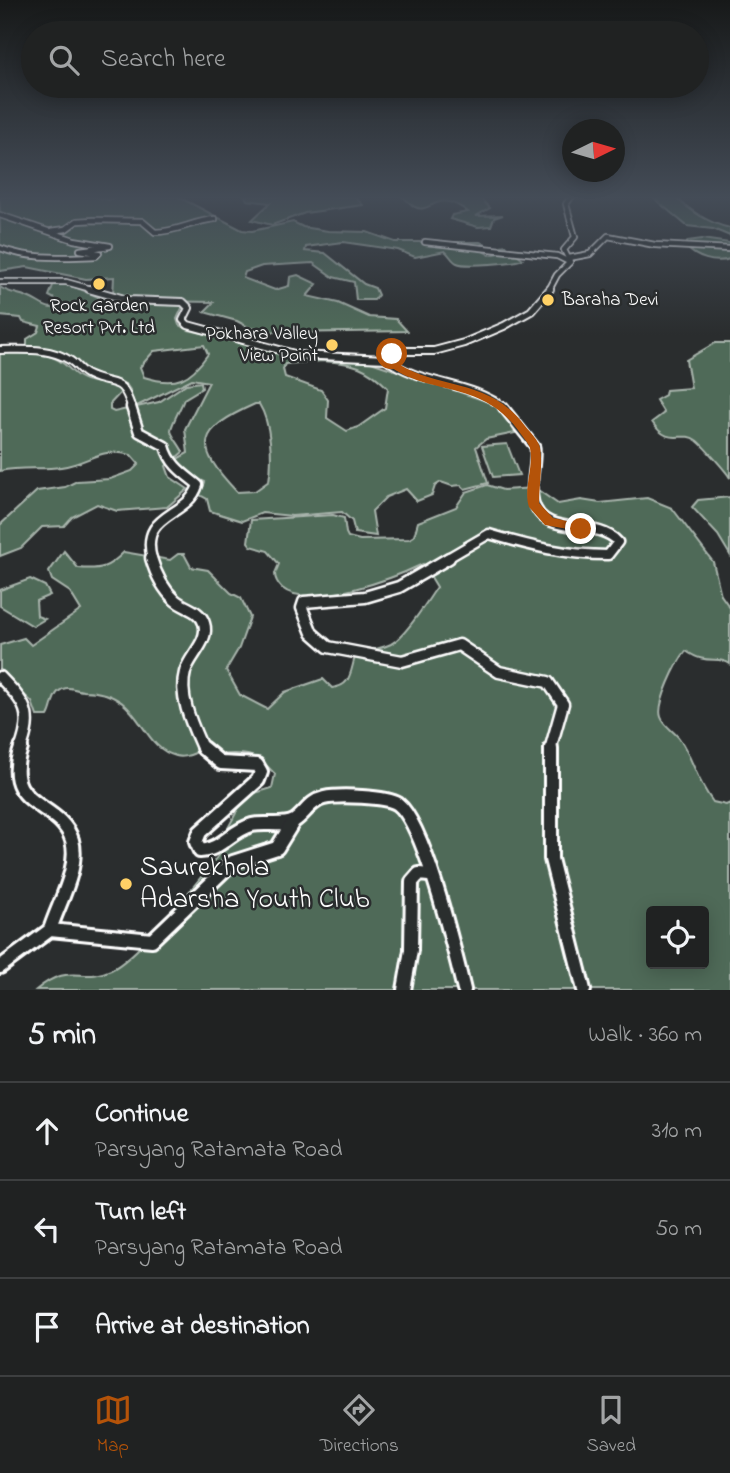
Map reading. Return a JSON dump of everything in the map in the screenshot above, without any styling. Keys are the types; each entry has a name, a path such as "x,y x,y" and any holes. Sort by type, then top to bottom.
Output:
{"street":[{"path":"0,248 20,255 51,257 96,256 99,253 80,250 110,246 94,242"},
{"path":"427,242 557,256 569,261"},
{"path":"569,261 564,250 571,242"},
{"path":"386,359 399,351 434,351 457,345 504,327 531,311 546,296 557,275 569,261 590,254 602,242"},
{"path":"640,242 730,249"},
{"path":"0,282 66,282 128,300 183,302 189,308 183,320 188,325 285,349 298,355 386,359 417,376 482,394 504,407 535,447 533,504 539,513 563,527 604,529 613,534 618,542 608,555 574,555 489,534 399,587 365,597 311,599 304,602 302,608 312,633 328,647 402,661 458,645 473,652 499,672 537,679 555,688 563,704 550,750 551,859 584,990"},
{"path":"0,350 50,351 71,361 87,375 119,383 126,391 139,432 165,446 167,457 176,468 196,483 197,491 194,496 169,511 156,524 150,536 149,555 176,600 201,617 204,623 203,638 187,666 183,683 205,753 221,763 257,765 261,772 258,780 200,832 197,842 200,851 205,851 218,847 243,828 293,822"},
{"path":"0,677 24,701 31,722 17,764 19,786 36,808 68,832 72,842 66,882 50,930 0,967"},
{"path":"50,930 152,940 233,862 277,848 293,822 312,801 335,794 392,801 409,817 450,932 464,990"},
{"path":"404,990 411,950 412,882 419,874 429,876"}],"green space":[{"path":"0,242 342,242 306,247 305,251 325,253 364,284 375,288 378,295 374,300 356,300 354,282 333,277 313,263 262,266 245,272 243,278 275,290 289,286 290,277 298,275 317,284 307,296 338,303 369,317 396,319 407,331 283,333 250,328 237,321 204,312 214,302 147,301 113,295 114,277 86,279 27,267 0,271"},
{"path":"344,242 480,242 486,245 483,251 490,255 500,253 500,246 506,245 523,259 470,265 455,262 445,251 415,257 398,250"},
{"path":"687,242 730,243 730,259 706,259 685,246"},
{"path":"54,283 120,304 163,303 183,306 177,319 179,325 189,330 280,351 292,358 368,361 492,403 505,413 515,433 486,439 476,447 488,483 465,489 461,485 452,486 441,482 435,486 432,495 417,501 406,489 386,497 372,511 376,536 355,533 352,521 342,512 292,516 262,513 242,521 210,511 207,499 200,495 205,482 185,473 176,463 177,459 188,453 185,429 209,382 192,379 135,407 129,402 130,390 126,384 96,376 64,355 27,347 27,339 38,332 40,326 23,322 21,318 0,316 0,287 45,306 53,308 64,304 49,296","holes":["204,345 208,354 195,370 181,379 165,381 144,377 140,367 154,351","323,361 359,367 388,388 385,408 358,427 347,431 327,418 328,400 321,390 285,377 285,364","259,404 266,421 271,452 269,481 255,491 237,492 222,476 208,450 207,440 212,431 236,413"]},
{"path":"715,343 730,343 730,478 696,440 664,434 652,422 664,413 656,400 665,395 666,390 691,388 686,360"},
{"path":"0,352 50,356 82,379 123,390 110,404 110,410 114,412 159,402 186,384 201,382 202,388 184,399 171,428 183,452 166,466 170,477 188,489 167,507 117,511 97,504 72,517 64,526 42,527 21,548 0,556 0,525 37,491 65,487 77,481 110,479 132,471 139,464 131,455 111,453 61,467 0,471"},
{"path":"507,444 519,475 493,477 482,446"},
{"path":"487,485 503,490 535,488 558,504 581,500 600,503 647,498 672,508 713,562 721,595 730,608 730,664 721,660 700,658 686,651 668,683 660,711 664,723 684,746 702,786 713,802 726,805 730,803 730,990 36,990 58,977 101,974 124,962 170,914 225,848 228,828 245,796 272,788 275,774 260,761 246,755 211,755 206,747 184,757 163,750 129,709 103,693 64,688 56,695 48,716 37,716 32,702 0,672 0,645 24,638 31,645 81,610 70,592 52,580 49,572 64,551 78,568 104,567 124,552 170,560 178,554 184,554 191,567 208,570 231,593 241,598 250,617 239,648 226,670 240,695 267,709 285,692 323,679 332,688 343,685 349,678 355,657 397,640 437,587 423,564 352,590 312,596 295,594 278,584 275,574 279,564 268,551 251,546 248,542 251,520 333,515 344,518 348,537 360,540 409,539 414,536 418,522 456,507 466,492"},
{"path":"730,497 730,555 718,535 692,507 698,500"},
{"path":"30,579 45,586 50,595 36,601 37,616 45,619 33,626 0,606 0,590"}],"place":[{"name":"Rock Garden Resort Pvt. Ltd","path":"99,284"},
{"name":"Baraha Devi","path":"548,300"},
{"name":"Pokhara Valley View Point","path":"332,345"},
{"name":"Saurekhola Adarsha Youth Club","path":"126,884"}],"route":[{"path":"392,354 386,359 395,366 432,381 482,394 509,411 525,431 537,454 532,484 533,504 544,519 563,527 581,529"}]}
